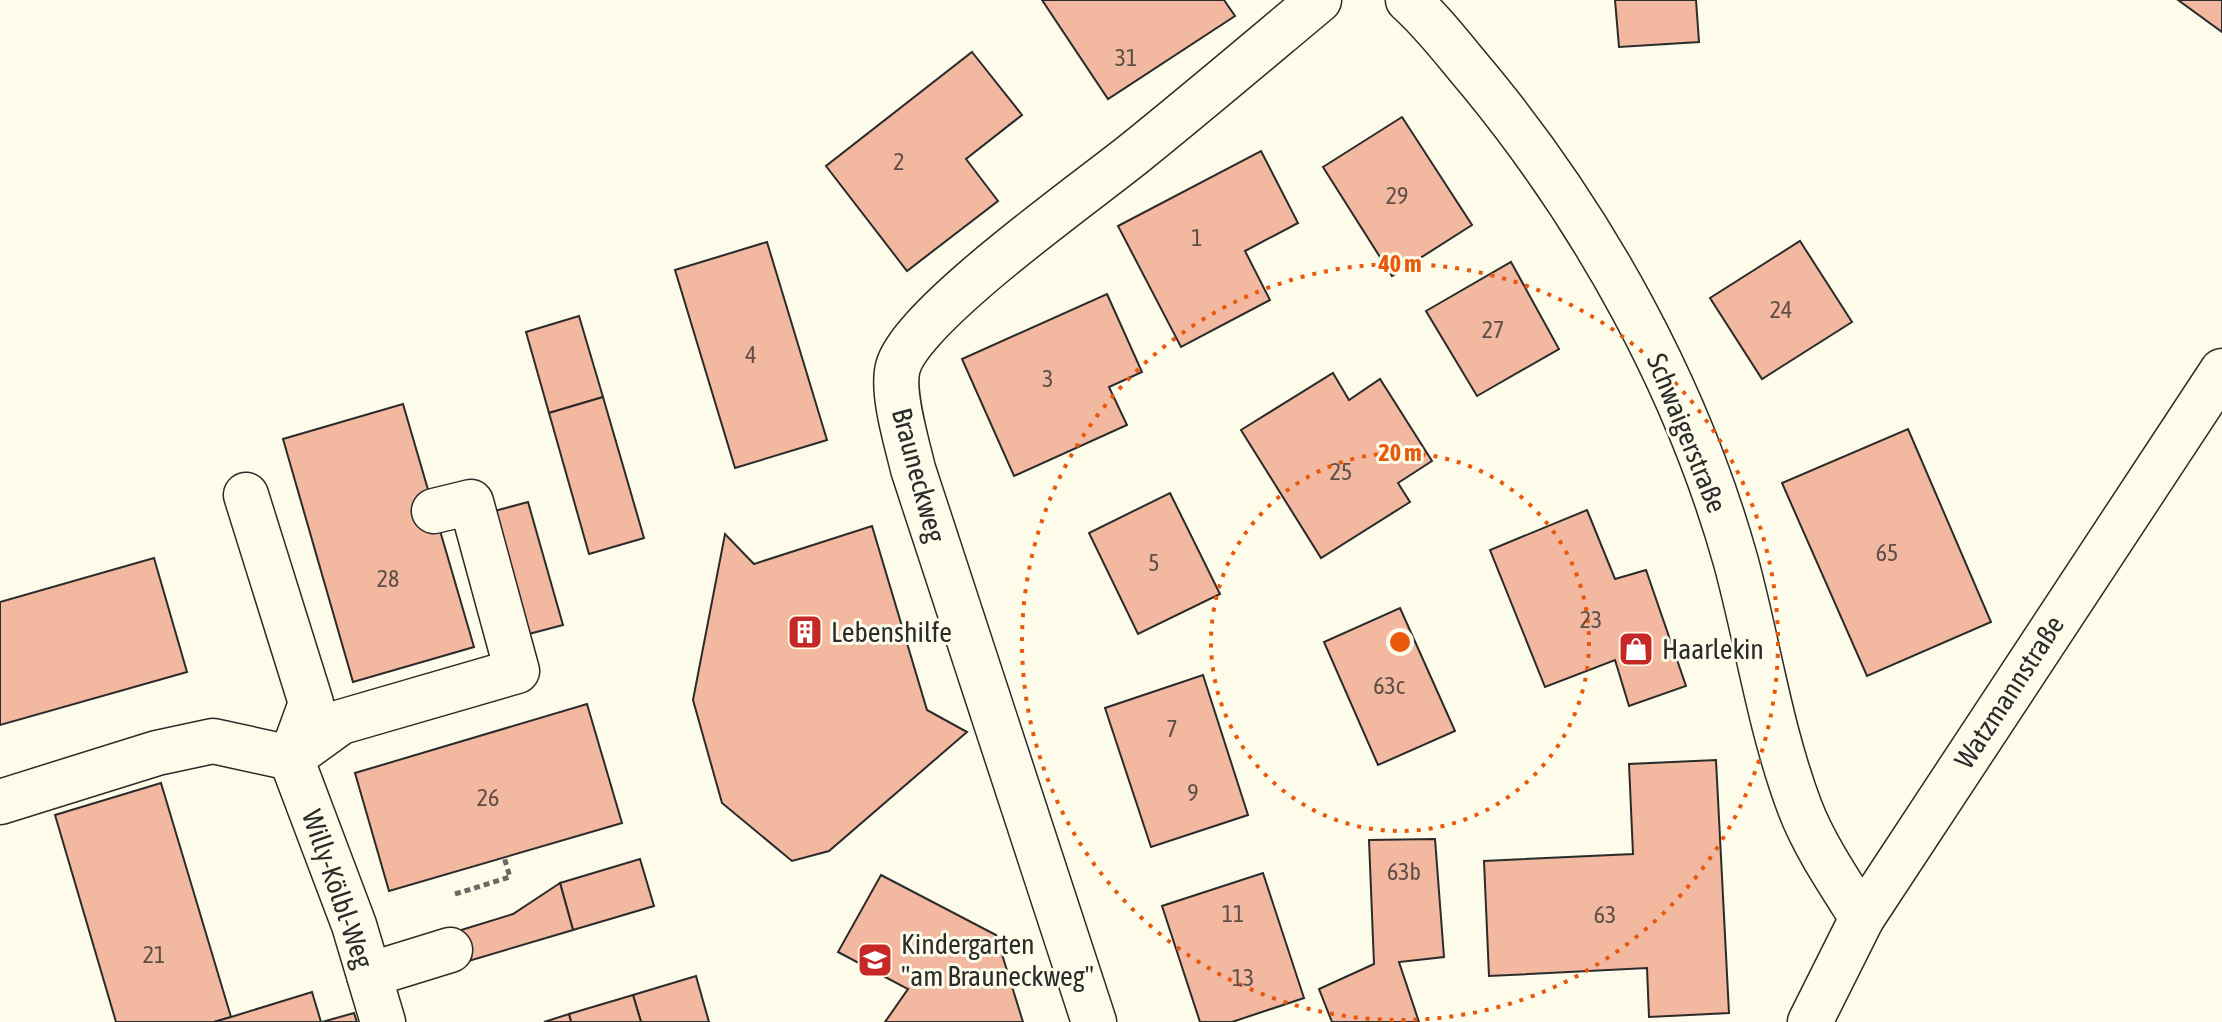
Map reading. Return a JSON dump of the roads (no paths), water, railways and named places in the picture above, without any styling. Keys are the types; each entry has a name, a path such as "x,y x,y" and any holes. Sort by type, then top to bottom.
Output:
{"street":[{"name":"Brauneckweg","path":"1094,1022 913,469 897,393 898,367 919,333 983,272 1319,0"},
{"name":"Schwaigerstraße","path":"1426,7 1521,131 1580,216 1660,361 1710,479 1736,563 1800,808 1862,918"},
{"name":"Watzmannstraße","path":"1810,1022 1862,918 2222,371"},
{"path":"246,495 311,703 291,758"},
{"path":"0,802 157,753 213,741 291,758 341,722 517,671 471,502 434,511"},
{"name":"Willy-Kölbl-Weg","path":"291,758 354,925 383,1022"},
{"path":"369,975 450,950"}],"place":[{"name":"Lebenshilfe","path":"805,632"},
{"name":"Haarlekin","path":"1636,649"},
{"name":"Kindergarten \"am Brauneckweg\"","path":"875,960"}]}
